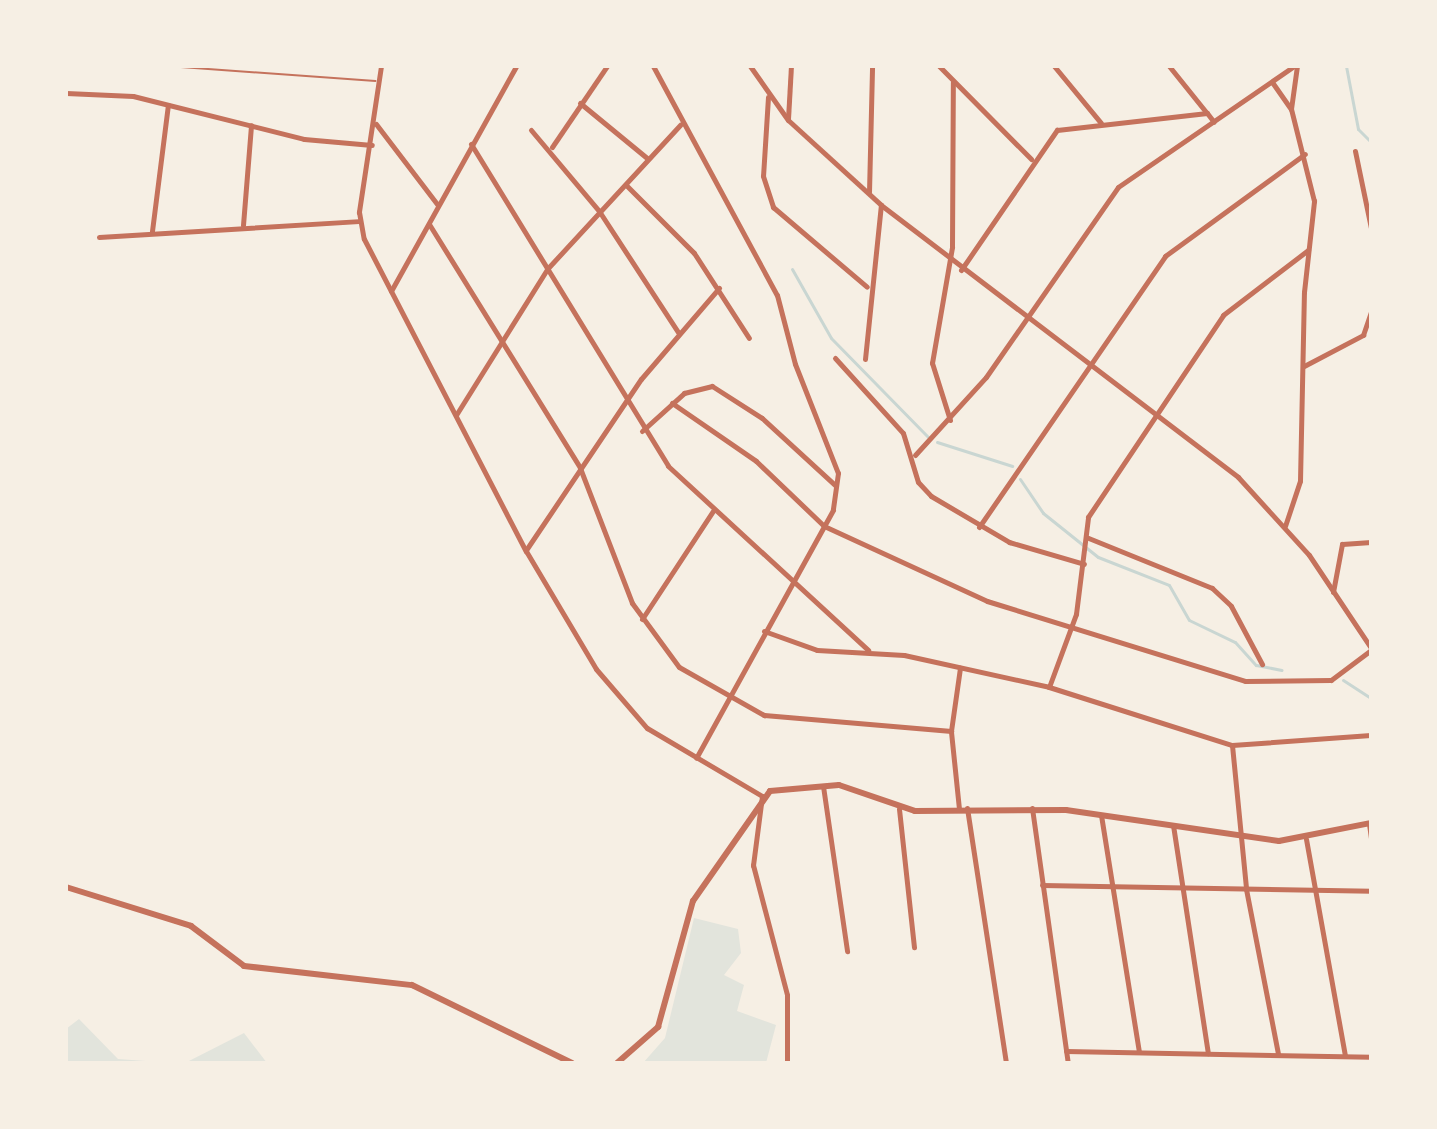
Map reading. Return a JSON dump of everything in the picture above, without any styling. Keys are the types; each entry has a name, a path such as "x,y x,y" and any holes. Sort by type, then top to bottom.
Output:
{"street":[{"path":"381,66 376,124 359,221 390,291 526,551 624,708 696,758 762,796 823,786 861,789 899,809 1032,808 1101,814 1239,835 1306,839 1370,823 1371,838"},
{"path":"552,147 607,66"},
{"path":"653,66 680,125 777,295 795,364 836,461 837,487 824,526 696,758"},
{"path":"672,403 756,461 824,526 975,596 1245,681 1331,680 1347,674 1371,649 1285,526 1238,477 1158,415 1089,370 1023,320 881,205 788,120 768,97 750,66"},
{"path":"788,120 791,66"},
{"path":"869,193 872,66"},
{"path":"939,66 1031,159"},
{"path":"1054,66 1102,124"},
{"path":"1169,66 1214,122"},
{"path":"915,455 951,420 1118,187 1295,66"},
{"path":"1291,109 1295,66"},
{"path":"390,291 514,67"},
{"path":"951,420 932,363 951,262 953,82"},
{"path":"1272,82 1291,109 1305,154 1314,201 1308,250 1300,481 1285,526"},
{"path":"66,93 168,105 251,125 372,145"},
{"path":"768,97 767,195 783,218 867,287"},
{"path":"580,103 647,158"},
{"path":"152,231 168,105"},
{"path":"961,270 1031,159 1057,130 1207,113"},
{"path":"376,124 437,204"},
{"path":"243,225 251,125"},
{"path":"455,416 497,339 548,268 680,125"},
{"path":"531,130 552,147 599,211 678,332"},
{"path":"471,144 548,268 642,431 713,511 868,650"},
{"path":"1355,151 1371,228"},
{"path":"979,527 1177,244 1305,154"},
{"path":"626,185 685,242 719,288 749,338"},
{"path":"865,359 867,287 881,205"},
{"path":"99,237 243,225 359,221"},
{"path":"429,224 497,339 580,468 642,619 679,667 728,699 764,715 951,731"},
{"path":"1049,687 1069,626 1084,562 1088,517 1223,315 1308,250"},
{"path":"526,551 624,402 678,332 719,288"},
{"path":"1304,366 1363,335 1371,312"},
{"path":"835,358 893,419 915,455 922,488 979,527 1084,562"},
{"path":"642,431 672,403 694,388 722,390 837,487"},
{"path":"642,619 713,511"},
{"path":"1086,540 1212,588 1231,606 1262,664"},
{"path":"1333,593 1342,544 1371,542"},
{"path":"764,631 817,650 868,650 1049,687 1232,745 1371,735"},
{"path":"960,668 951,731 1006,1063"},
{"path":"1232,745 1246,889 1278,1054"},
{"path":"823,786 847,951"},
{"path":"762,796 754,875 783,977 789,1032 787,1063"},
{"path":"617,1063 658,1027 693,901 762,796"},
{"path":"1032,808 1068,1063"},
{"path":"899,809 914,947"},
{"path":"1101,814 1108,885 1139,1052"},
{"path":"1173,825 1178,888 1208,1054"},
{"path":"1306,839 1311,890 1345,1056"},
{"path":"1042,885 1371,891"},
{"path":"66,887 191,926 244,966 403,981 572,1063"},
{"path":"1066,1051 1371,1057"}],"lane":[{"path":"167,66 381,81"}],"shaded area":[{"path":"694,918 738,929 741,953 724,975 744,985 737,1011 776,1025 766,1063 643,1063 665,1038"},
{"path":"79,1019 118,1059 173,1063 66,1063 66,1029"},
{"path":"244,1033 267,1063 185,1063"}],"waterway":[{"path":"1346,66 1358,129 1371,142"},
{"path":"792,269 831,338 928,437"},
{"path":"937,442 1012,466"},
{"path":"1020,479 1043,513 1098,557 1169,585 1189,620 1235,642 1256,665 1282,670"},
{"path":"1343,680 1371,698"}]}
